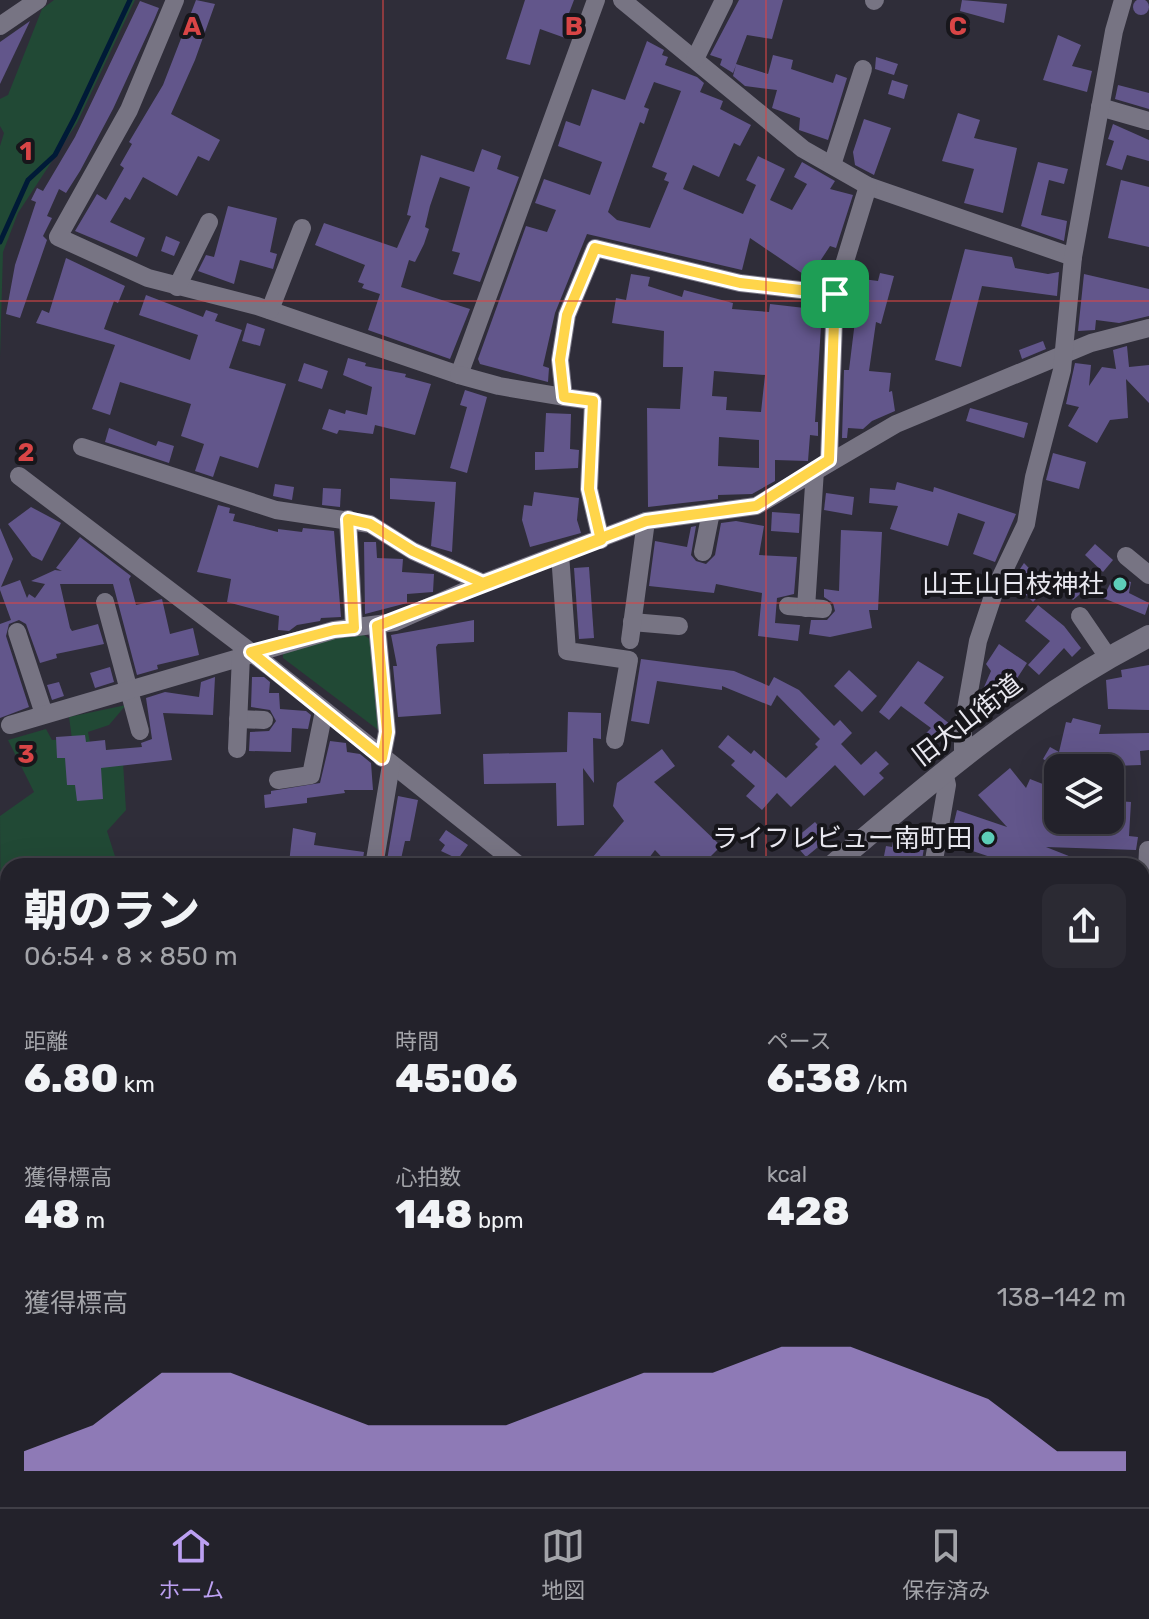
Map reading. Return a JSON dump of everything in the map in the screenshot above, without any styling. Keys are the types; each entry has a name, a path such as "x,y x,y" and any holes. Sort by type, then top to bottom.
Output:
{"street":[{"path":"0,26 38,0"},
{"path":"175,0 129,110 58,237 148,278 270,310 459,375 593,401 589,489 601,540"},
{"path":"459,375 596,0"},
{"path":"622,0 802,148 868,186 1073,257"},
{"path":"695,59 724,0"},
{"path":"963,757 963,726 978,641 996,587 1026,524 1034,477 1064,355 1073,257 1123,0"},
{"path":"832,165 863,69"},
{"path":"1100,107 1149,121"},
{"path":"806,608 822,465 835,294 868,186"},
{"path":"177,287 209,222"},
{"path":"270,310 302,228"},
{"path":"564,397 560,360 567,315 595,248 740,283 835,294"},
{"path":"10,725 334,630 377,626 646,521 756,506 896,424 1105,339 1149,328"},
{"path":"82,447 276,510 370,524 413,551 483,583"},
{"path":"19,476 510,858"},
{"path":"703,552 711,512"},
{"path":"348,519 354,628"},
{"path":"646,521 631,631 679,626"},
{"path":"560,554 567,651 629,660 615,740"},
{"path":"1126,556 1149,575"},
{"path":"105,602 131,688 140,731"},
{"path":"1080,616 1108,657"},
{"path":"375,858 387,761 377,626"},
{"path":"17,632 44,714"},
{"name":"旧大山街道","path":"842,858 1006,722 1108,657 1149,636"},
{"path":"237,749 246,654"},
{"path":"278,780 311,775 324,711"},
{"path":"238,719 264,720"},
{"path":"934,858 947,785 944,772"}],"green space":[{"path":"54,0 135,0 77,123 18,213 3,252 0,358 0,146 4,133 0,126 0,99 8,95 42,9"},
{"path":"364,635 371,640 381,732 283,658 283,651 336,637"},
{"path":"126,705 109,725 88,732 92,752 100,763 123,762 126,810 107,831 115,858 0,858 0,816 34,792 8,740 46,729 52,740 72,739 69,717"}],"building":[{"path":"1138,-1 1144,-1 1149,7 1147,13 1138,15 1133,10 1133,4"},
{"path":"196,0 215,4 171,114 220,140 209,161 198,156 177,196 143,177 130,200 125,197 110,222 145,238 137,257 75,231 97,194 106,200 124,168 120,165 132,144 129,142 163,85"},
{"path":"525,0 574,0 566,21 573,24 568,39 540,29 530,65 506,59"},
{"path":"739,0 783,0 772,39 747,35 736,64 768,74 773,55 793,60 791,69 833,83 836,74 847,78 828,140 799,130 800,118 772,108 777,90 745,86 733,76 736,65 733,73 720,65 722,59 710,55"},
{"path":"962,0 1007,4 1004,23 960,11"},
{"path":"140,1 159,8 154,20 80,171 66,193 59,189 47,216 52,218 43,236 47,240 20,318 6,314 15,265 36,202 31,200 37,188 43,191 75,137"},
{"path":"30,21 0,84 0,42"},
{"path":"1058,35 1081,45 1072,66 1092,71 1087,92 1043,80"},
{"path":"647,41 664,50 662,55 668,57 665,65 697,77 704,83 700,92 723,101 720,109 751,125 740,146 734,143 719,177 693,165 683,189 743,214 756,185 746,180 758,156 785,169 770,200 792,210 807,184 794,177 802,162 835,181 830,189 853,195 836,248 830,246 809,278 750,238 742,270 587,234 555,313 543,366 549,368 548,382 480,364 478,359 526,226 547,232 556,210 535,203 544,179 590,195 602,162 558,146 566,121 580,126 592,89 625,100","holes":["654,82 681,91 652,167 667,173 664,180 669,182 650,228 617,220 608,212 640,122 644,124 649,109 644,107"]},
{"path":"876,57 898,64 894,75 875,69"},
{"path":"892,80 908,85 904,99 888,94"},
{"path":"1118,85 1149,93 1149,109 1115,99"},
{"path":"958,113 980,120 974,138 1017,148 1003,213 964,203 974,169 942,161"},
{"path":"864,119 891,128 874,175 855,165 853,152"},
{"path":"1113,124 1149,140 1149,161 1127,155 1122,170 1106,165 1114,141 1108,139"},
{"path":"482,149 501,156 497,169 519,177 480,282 453,274 460,253 452,251 470,187 440,177 430,206 425,227 429,229 424,244 415,262 409,260 401,287 470,309 450,359 368,330 380,294 362,288 364,284 358,282 365,265 315,245 324,223 397,248 411,216 407,215 421,155 474,172"},
{"path":"1038,162 1068,169 1064,184 1049,180 1041,215 1067,221 1064,241 1021,226"},
{"path":"1121,180 1149,187 1149,247 1108,238"},
{"path":"228,206 277,218 270,252 277,254 273,269 240,260 234,284 198,271 206,255 214,257"},
{"path":"166,236 180,242 174,256 161,251"},
{"path":"965,249 1012,257 1015,268 1048,274 1059,272 1057,296 982,286 961,367 935,360"},
{"path":"66,258 125,286 118,303 114,301 104,329 190,360 198,335 139,315 146,295 203,317 206,310 218,314 215,321 242,330 229,368 286,384 258,468 220,456 213,477 195,471 204,444 181,436 191,404 120,382 110,415 92,409 115,345 36,323 42,310 49,313"},
{"path":"880,273 894,276 881,324 876,322 869,371 891,373 889,392 892,391 895,411 872,421 863,429 848,428 847,438 842,438 844,370 849,370 855,321 846,320 847,305 850,306 855,278 878,281"},
{"path":"631,274 650,277 648,286 682,297 684,290 733,303 732,309 769,312 770,304 822,310 815,422 818,422 818,436 810,435 808,461 775,460 775,481 752,494 718,495 718,499 648,507 647,408 680,409 683,367 663,367 664,331 612,323 616,298 626,300","holes":["714,371 765,375 761,412 726,410 727,397 712,396","719,437 759,440 759,468 718,466"]},
{"path":"1084,274 1149,289 1149,316 1119,323 1096,320 1095,330 1078,331"},
{"path":"247,323 265,329 260,346 242,341"},
{"path":"1043,341 1046,349 1022,359 1019,350"},
{"path":"1127,346 1129,367 1149,365 1149,403 1126,379 1128,418 1110,420 1097,443 1068,426 1079,407 1066,404 1075,363 1091,365 1089,386 1102,367 1116,369 1113,350"},
{"path":"348,358 366,363 365,366 406,374 405,377 431,384 415,435 375,425 373,434 339,430 337,434 322,429 329,409 345,414 346,410 367,415 372,387 343,375"},
{"path":"304,363 328,371 322,389 298,381"},
{"path":"465,390 487,397 467,473 450,468 467,407 460,405"},
{"path":"970,408 1028,423 1024,438 966,421"},
{"path":"546,413 571,414 570,449 579,450 578,468 535,470 535,452 544,452"},
{"path":"109,428 156,446 158,441 174,446 169,463 105,442"},
{"path":"1053,453 1086,462 1079,489 1046,480"},
{"path":"390,478 456,482 452,552 431,546 435,502 390,499"},
{"path":"897,482 933,492 934,487 1016,514 995,562 973,554 985,522 958,513 948,546 890,529 898,506 869,503 870,488 895,490"},
{"path":"275,484 294,487 292,500 273,496"},
{"path":"323,488 341,489 340,507 322,505"},
{"path":"534,492 579,498 577,520 581,533 530,547 522,520 524,505 532,506"},
{"path":"826,493 854,497 852,515 824,510"},
{"path":"218,505 230,508 229,513 235,514 233,521 278,532 278,529 302,532 303,528 334,531 341,617 321,618 320,621 297,625 289,631 278,630 279,616 227,602 231,579 197,572"},
{"path":"31,507 61,523 42,561 32,556 8,524"},
{"path":"772,512 800,514 799,533 771,531"},
{"path":"736,521 764,526 759,555 797,557 794,594 777,598 775,623 800,625 798,641 758,636 762,593 716,584 714,593 649,586 655,541 687,547 691,527 696,526 691,555 696,561 706,564 715,555 721,523"},
{"path":"0,528 13,559 1,587 20,580 27,598 29,594 35,598 45,584 31,581 55,570 62,571 56,568 80,537 131,576 129,579 136,605 162,599 170,634 193,628 199,655 157,665 158,669 137,675 113,584 60,584 72,631 98,624 104,644 56,654 57,658 40,663 26,624 19,620 9,624 6,636 29,707 0,718 0,624 11,620 0,590"},
{"path":"841,530 882,532 878,610 869,610 872,628 830,637 809,634 811,620 827,620 835,611 833,603 824,597 824,589 839,591"},
{"path":"364,542 376,542 377,558 403,559 402,572 434,574 433,592 407,594 407,603 365,614"},
{"path":"1095,544 1113,560 1103,572 1085,555"},
{"path":"1024,563 1047,587 1033,602 1012,581"},
{"path":"589,567 594,638 579,639 574,568"},
{"path":"1071,574 1085,590 1073,600 1059,585"},
{"path":"1113,578 1131,582 1129,593 1149,603 1145,615 1103,598"},
{"path":"1038,605 1064,626 1081,648 1072,657 1064,648 1039,675 1028,665 1050,641 1025,621"},
{"path":"474,620 474,642 438,644 436,647 441,714 398,717 393,666 397,666 391,635"},
{"path":"999,644 1027,663 999,706 981,694 991,671 986,664"},
{"path":"641,659 734,671 769,686 774,677 799,690 834,726 840,720 852,733 841,744 861,765 876,751 889,764 879,773 884,778 864,796 835,765 791,807 777,793 762,810 746,796 755,786 731,765 735,761 718,747 728,735 751,754 754,750 786,778 818,747 815,744 820,739 777,695 771,706 722,686 722,690 657,681 649,724 631,721"},
{"path":"918,661 944,677 924,703 951,725 937,745 940,747 926,763 911,749 931,728 901,706 889,720 879,712"},
{"path":"1149,665 1149,710 1108,709 1106,680 1122,677 1121,670"},
{"path":"110,667 114,682 95,688 90,673"},
{"path":"849,670 877,696 862,712 834,686"},
{"path":"215,677 213,715 163,713 172,760 101,768 103,799 77,801 75,785 67,785 65,758 57,758 56,737 85,735 86,742 105,740 106,750 142,747 141,743 152,739 146,698 165,692 199,697 201,682"},
{"path":"252,677 264,677 270,682 269,693 279,693 280,709 306,711 311,715 308,729 292,728 291,752 249,751 250,732 269,731 276,721 270,710 251,707"},
{"path":"59,682 64,696 52,700 47,685"},
{"path":"568,712 601,713 601,739 593,738 594,783 583,768 584,825 557,826 556,783 484,784 483,754 567,752"},
{"path":"1073,718 1101,725 1099,734 1149,733 1149,750 1140,751 1141,765 1124,766 1124,754 1046,754 1050,747 1059,752 1066,722 1071,723"},
{"path":"330,741 346,743 347,752 360,754 371,763 373,790 344,790 345,793 307,798 307,803 265,808 264,795 271,794 271,791 320,783"},
{"path":"662,749 675,766 654,782 721,846 709,858 662,858 655,850 649,858 592,858 624,821 613,806 617,783"},
{"path":"1010,768 1026,788 1030,779 1044,784 1044,834 1124,834 1124,802 1131,802 1129,836 1138,837 1136,850 1046,847 1074,858 993,858 949,843 957,810 1007,827 978,795"},
{"path":"398,796 418,800 410,841 405,841 401,858 387,858"},
{"path":"815,822 829,838 806,857 792,841"},
{"path":"907,824 927,830 922,858 884,858 886,846 892,847 899,830 906,831"},
{"path":"293,828 316,833 314,845 364,852 363,858 290,858"},
{"path":"446,830 468,845 456,858 441,851 445,845 439,840"}],"waterway":[{"path":"0,242 28,180 55,155 130,0"}],"place":[{"name":"山王山日枝神社","path":"1120,584"},
{"name":"ライフレビュー南町田","path":"988,838"}],"route":[{"path":"835,294 740,283 595,248 567,315 560,360 564,397 593,401 589,489 601,540 483,583 395,622 377,626 387,732 382,758 251,652 334,630 354,628 348,519 370,524 413,551 483,583 560,554 601,540 646,521 756,506 815,470 829,460 835,294"}]}
